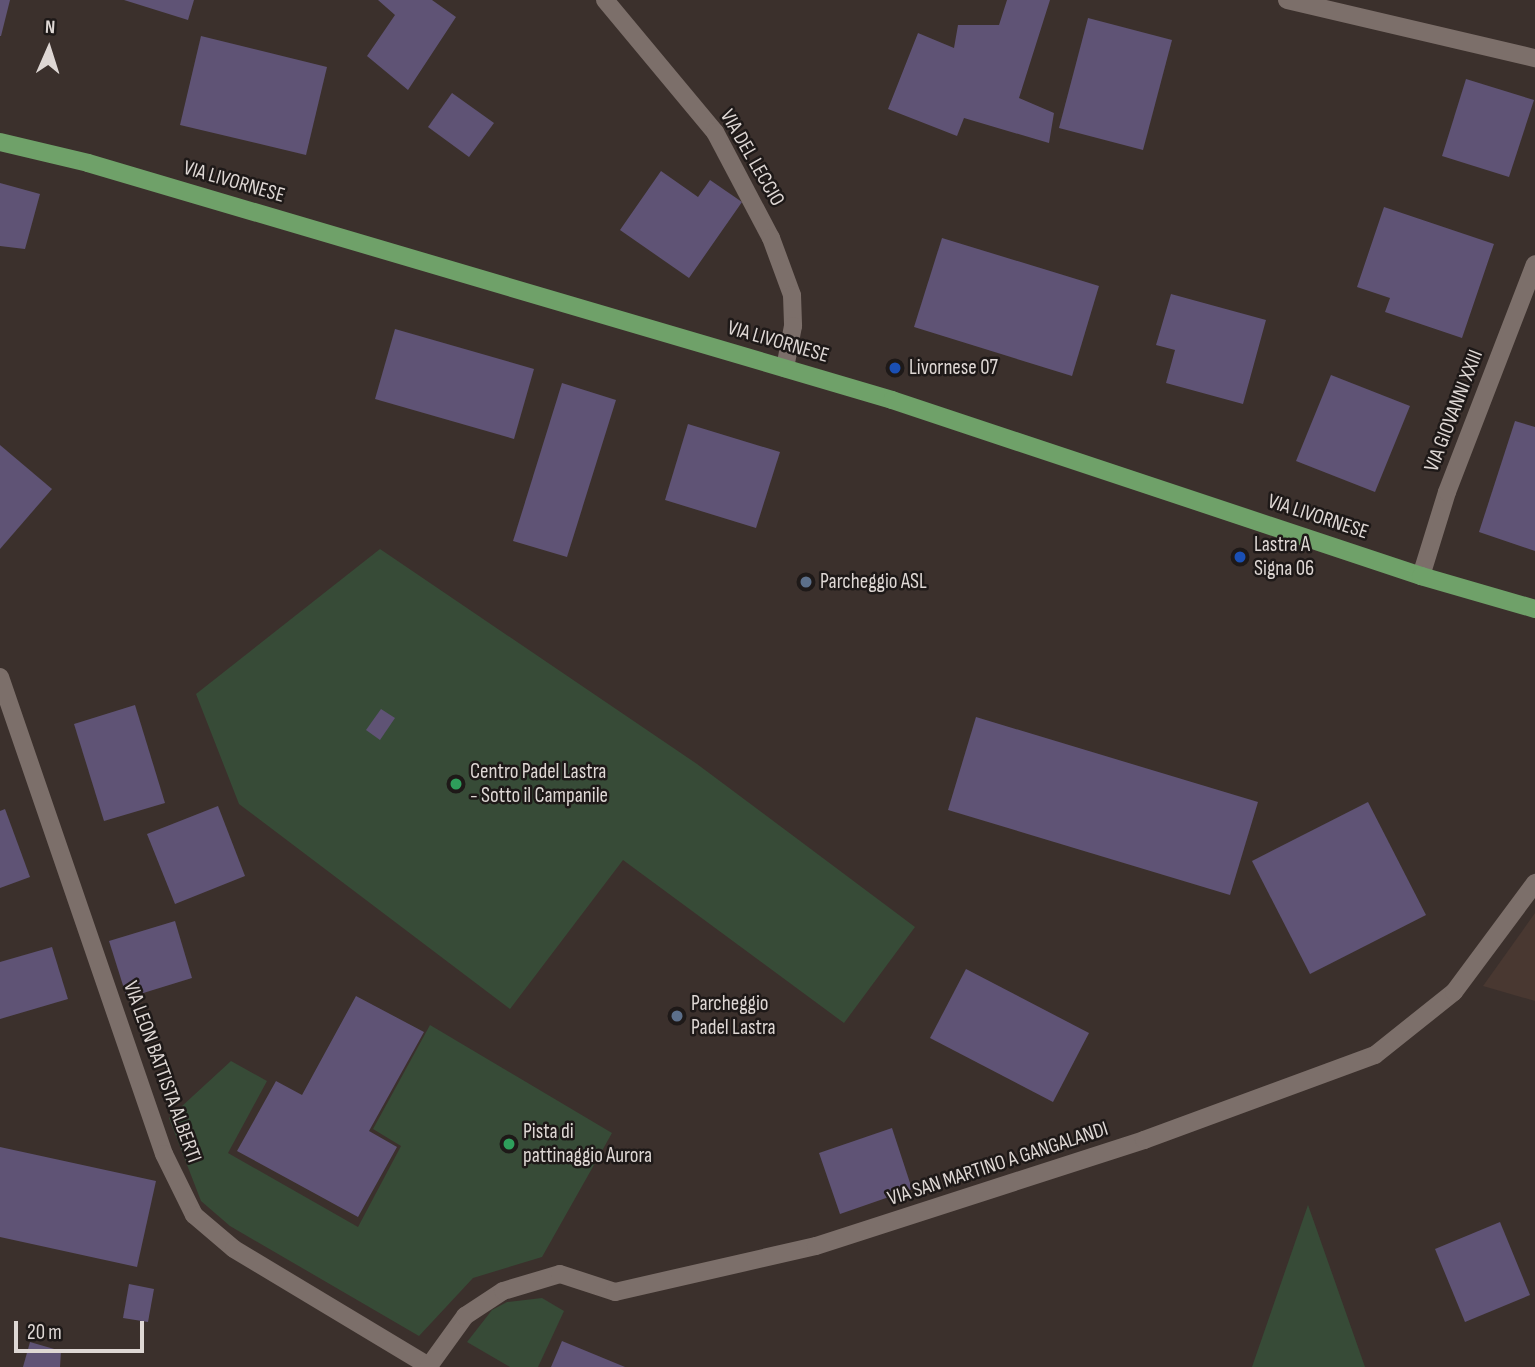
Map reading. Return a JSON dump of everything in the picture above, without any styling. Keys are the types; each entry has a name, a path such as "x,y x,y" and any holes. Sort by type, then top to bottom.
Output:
{"main road":[{"name":"VIA LIVORNESE","path":"0,142 88,163 785,368 1421,576 1535,609"}],"street":[{"name":"VIA DEL LECCIO","path":"605,0 715,132 771,238 792,295 793,326 785,368"},
{"path":"1287,0 1535,58"},
{"name":"VIA GIOVANNI XXIII","path":"1421,576 1447,492 1535,264"},
{"name":"VIA LEON BATTISTA ALBERTI","path":"0,677 164,1154 194,1215 234,1249 429,1366"},
{"name":"VIA SAN MARTINO A GANGALANDI","path":"429,1366 465,1316 503,1292 560,1274 615,1292 816,1247 1144,1140 1375,1055 1454,992 1535,883"}],"shaded area":[{"path":"1535,913 1535,1001 1483,986"}],"green space":[{"name":"Centro Padel Lastra - Sotto il Campanile","path":"380,549 697,764 915,927 844,1023 623,860 510,1009 239,804 196,694"},
{"path":"430,1025 612,1133 542,1257 473,1278 419,1336 230,1226 201,1201 169,1118 231,1061 267,1081 228,1153 358,1227 401,1146 373,1129"},
{"path":"1308,1205 1365,1367 1252,1367"},
{"path":"542,1298 564,1311 538,1367 510,1367 467,1342 492,1310 507,1302"}],"building":[{"path":"0,0 10,0 1,36 0,36"},
{"path":"124,0 194,0 188,20"},
{"path":"378,0 432,0 456,17 408,90 367,56 395,15"},
{"path":"1007,0 1050,0 1019,98 1054,113 1049,143 964,118 957,136 888,109 918,33 954,48 958,25 999,25"},
{"path":"1088,18 1172,40 1143,150 1059,128"},
{"path":"201,36 327,67 306,155 180,125"},
{"path":"1466,79 1534,100 1509,177 1442,156"},
{"path":"452,93 494,123 469,157 428,127"},
{"path":"661,171 698,197 710,180 742,202 689,278 620,230"},
{"path":"0,183 40,194 25,249 0,246"},
{"path":"1384,207 1494,244 1462,338 1385,312 1390,298 1357,287"},
{"path":"942,238 1099,286 1072,376 914,327"},
{"path":"1171,294 1266,320 1243,404 1166,383 1175,350 1156,345"},
{"path":"395,329 534,369 514,439 375,399"},
{"path":"1331,375 1410,406 1375,492 1296,461"},
{"path":"562,383 616,400 567,557 513,541"},
{"path":"1515,421 1535,427 1535,551 1479,532"},
{"path":"688,424 780,452 756,528 665,500"},
{"path":"0,445 52,489 0,549"},
{"path":"135,705 165,803 104,821 74,724"},
{"path":"381,709 395,718 380,740 366,730"},
{"path":"976,717 1258,802 1230,895 948,810"},
{"path":"1368,802 1426,915 1310,974 1252,861"},
{"path":"218,806 245,876 175,904 147,834"},
{"path":"5,809 30,877 0,888 0,811"},
{"path":"175,921 192,978 127,998 109,941"},
{"path":"52,947 68,999 0,1019 0,962"},
{"path":"966,969 1089,1033 1053,1102 930,1038"},
{"path":"356,996 424,1032 369,1131 397,1147 358,1217 237,1151 276,1081 302,1095"},
{"path":"892,1128 912,1189 840,1214 819,1153"},
{"path":"0,1147 156,1181 137,1267 0,1237"},
{"path":"1500,1222 1530,1295 1465,1322 1435,1249"},
{"path":"129,1284 154,1289 148,1322 123,1318"},
{"path":"562,1341 625,1367 551,1367"},
{"path":"30,1342 61,1351 60,1367 23,1367"}],"place":[{"name":"Livornese 07","path":"895,368"},
{"name":"Lastra A Signa 06","path":"1240,557"},
{"name":"Parcheggio ASL","path":"806,582"},
{"name":"Centro Padel Lastra - Sotto il Campanile","path":"456,784"},
{"name":"Parcheggio Padel Lastra","path":"677,1016"},
{"name":"Pista di pattinaggio Aurora","path":"509,1144"}]}
